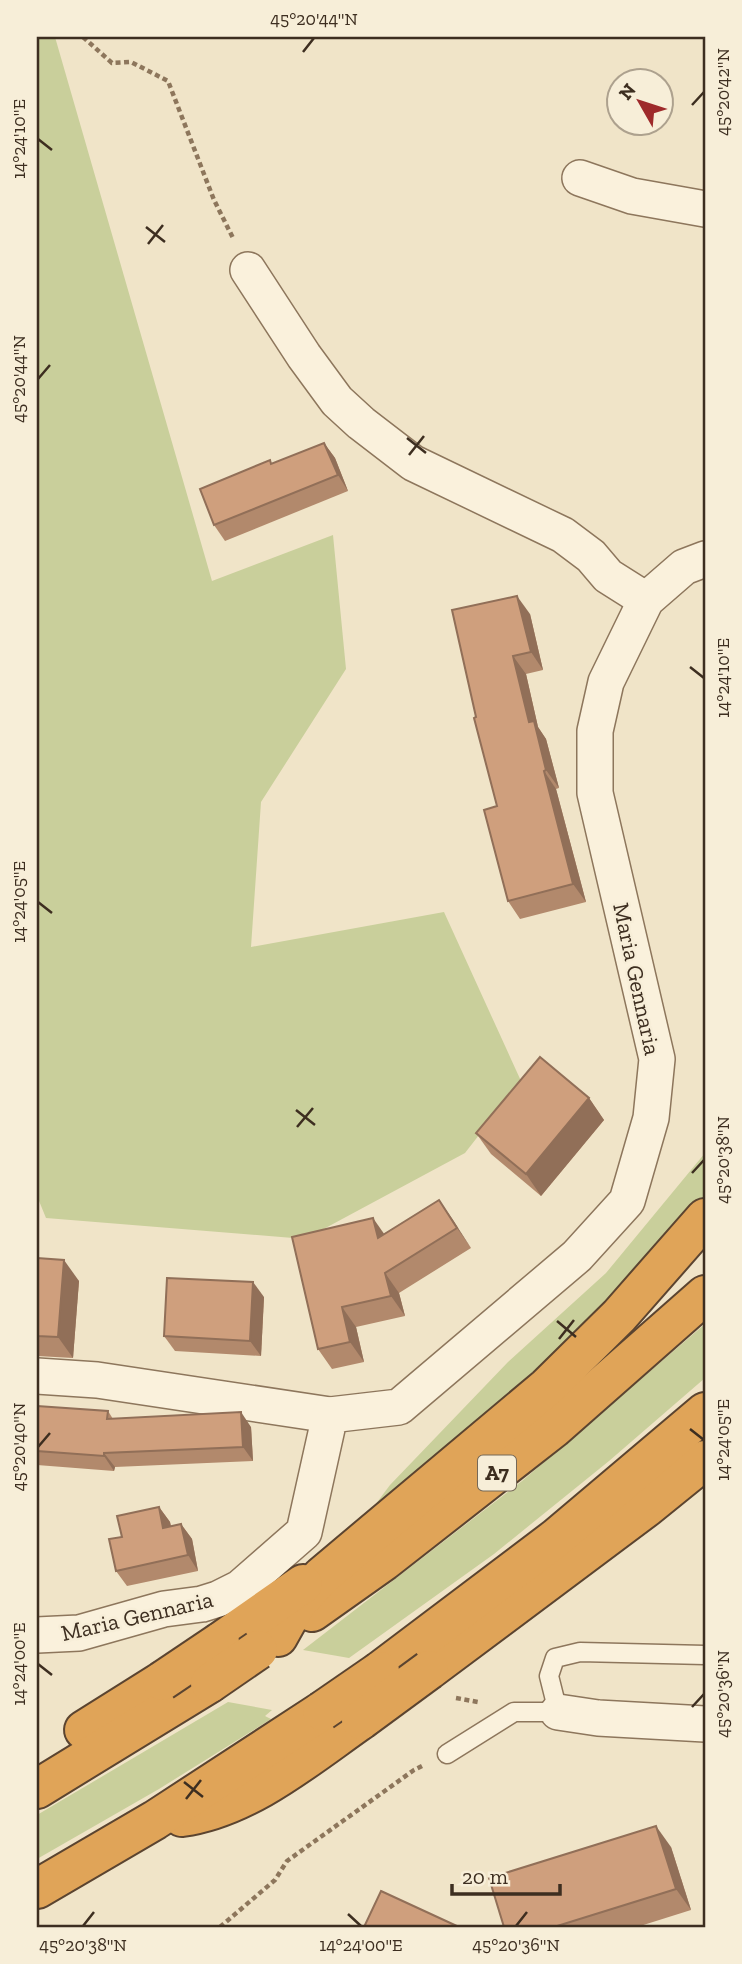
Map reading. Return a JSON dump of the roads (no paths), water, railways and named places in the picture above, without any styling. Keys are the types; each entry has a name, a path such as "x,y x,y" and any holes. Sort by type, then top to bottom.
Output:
{"highway":[{"path":"37,1760 167,1694 220,1642 342,1557 547,1387 619,1316 705,1218"},
{"name":"A7","path":"37,1789 167,1694 210,1683 384,1561 554,1428 705,1295"},
{"path":"37,1889 155,1820 380,1671 556,1538 705,1412"},
{"path":"155,1820 186,1817 233,1803 260,1788 429,1670 647,1507 705,1460"},
{"path":"268,1644 297,1603 342,1557"}],"street":[{"path":"580,178 632,195 705,209"},
{"path":"248,270 337,401 361,423 413,463 563,535 591,556 608,576 646,600"},
{"name":"Maria Gennaria","path":"37,1376 97,1380 330,1415 399,1407 577,1256 626,1201 651,1118 657,1059 594,793 595,731 606,682 646,600 684,567 705,559"},
{"name":"Maria Gennaria","path":"37,1635 79,1633 164,1609 202,1604 240,1588 304,1532 330,1415"},
{"path":"558,1713 705,1724"}],"lane":[{"path":"447,1754 514,1712 558,1713 550,1676 555,1658 580,1652 705,1656"}]}
